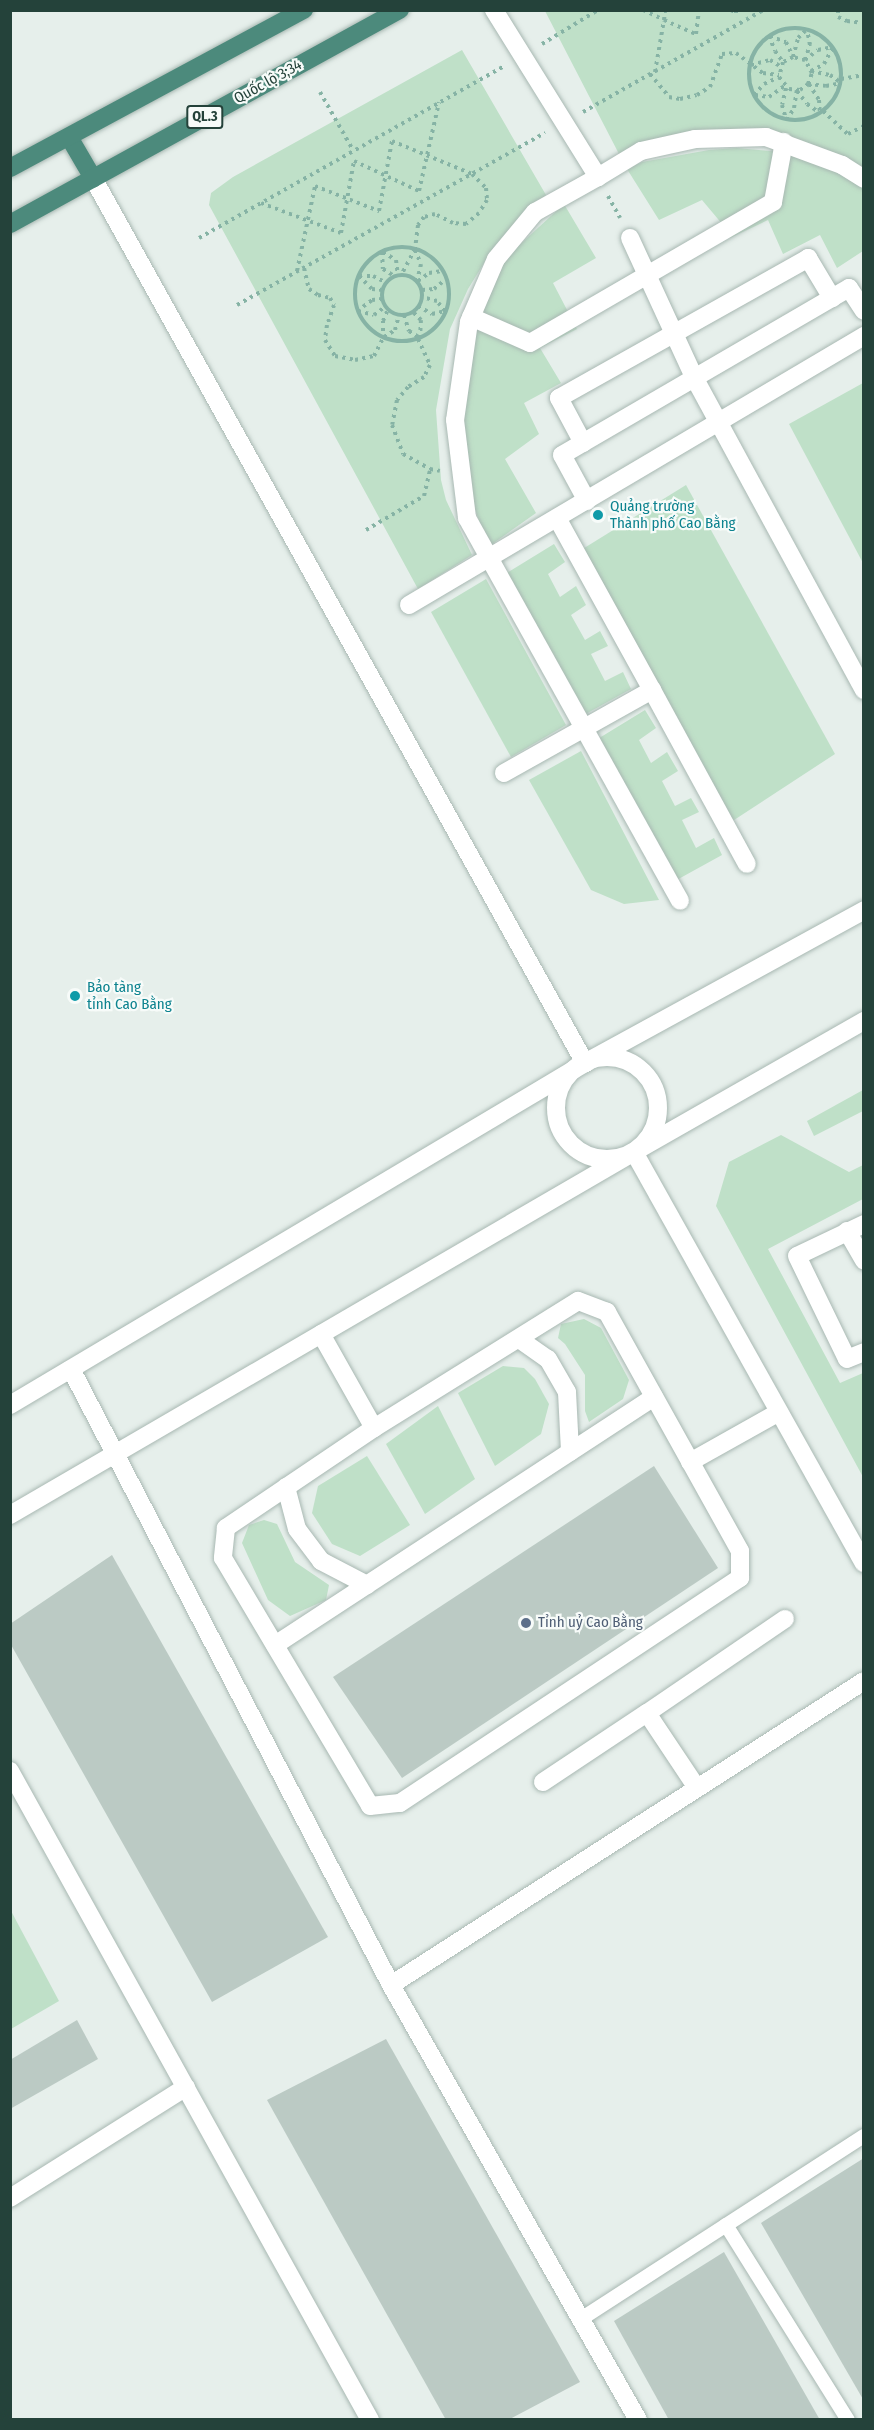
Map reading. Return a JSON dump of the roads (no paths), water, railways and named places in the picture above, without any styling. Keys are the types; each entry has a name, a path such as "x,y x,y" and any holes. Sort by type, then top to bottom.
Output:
{"highway":[{"name":"Quốc lộ 3;34","path":"10,224 400,10"},
{"path":"10,168 296,12"},
{"path":"69,137 93,178"}],"street":[{"path":"494,10 598,177"},
{"path":"681,901 467,518 455,420 471,317 496,259 535,212 641,151 695,139 766,137 842,165 864,179"},
{"path":"471,317 530,343 773,202 784,142"},
{"path":"93,178 585,1063"},
{"path":"630,238 695,379 721,422 864,690"},
{"path":"583,443 559,398 808,258 832,298"},
{"path":"587,501 562,455 849,288 864,310"},
{"path":"409,605 864,336"},
{"path":"557,518 747,864"},
{"path":"504,773 652,690"},
{"path":"10,1405 585,1063 864,910"},
{"path":"10,1515 864,1021"},
{"path":"601,1058 618,1059 634,1065 647,1076 655,1091 656,1117 647,1140 634,1152 619,1158 602,1159 586,1155 572,1146 562,1134 557,1110 561,1086 571,1072 585,1063 601,1058"},
{"path":"634,1152 864,1563"},
{"path":"864,1260 856,1227 797,1256 847,1359 864,1352"},
{"path":"578,1301 607,1312 740,1551 740,1578 400,1803 370,1806 223,1558 226,1528 374,1428 519,1339 578,1301"},
{"path":"321,1334 374,1428"},
{"path":"519,1339 548,1359 567,1392 570,1452"},
{"path":"71,1369 391,1986 638,2420"},
{"path":"275,1645 654,1397"},
{"path":"690,1462 779,1412"},
{"path":"286,1487 297,1529 321,1561 367,1585"},
{"path":"543,1782 785,1619"},
{"path":"391,1986 864,1681"},
{"path":"647,1713 697,1788"},
{"path":"10,1771 370,2420"},
{"path":"10,2198 186,2087"}],"lane":[{"path":"581,2319 864,2136"},
{"path":"726,2225 848,2420"}],"place":[{"name":"Quảng trường Thành phố Cao Bằng","path":"598,515"},
{"name":"Bảo tàng tỉnh Cao Bằng","path":"75,996"},
{"name":"Tỉnh uỷ Cao Bằng","path":"526,1623"}]}
